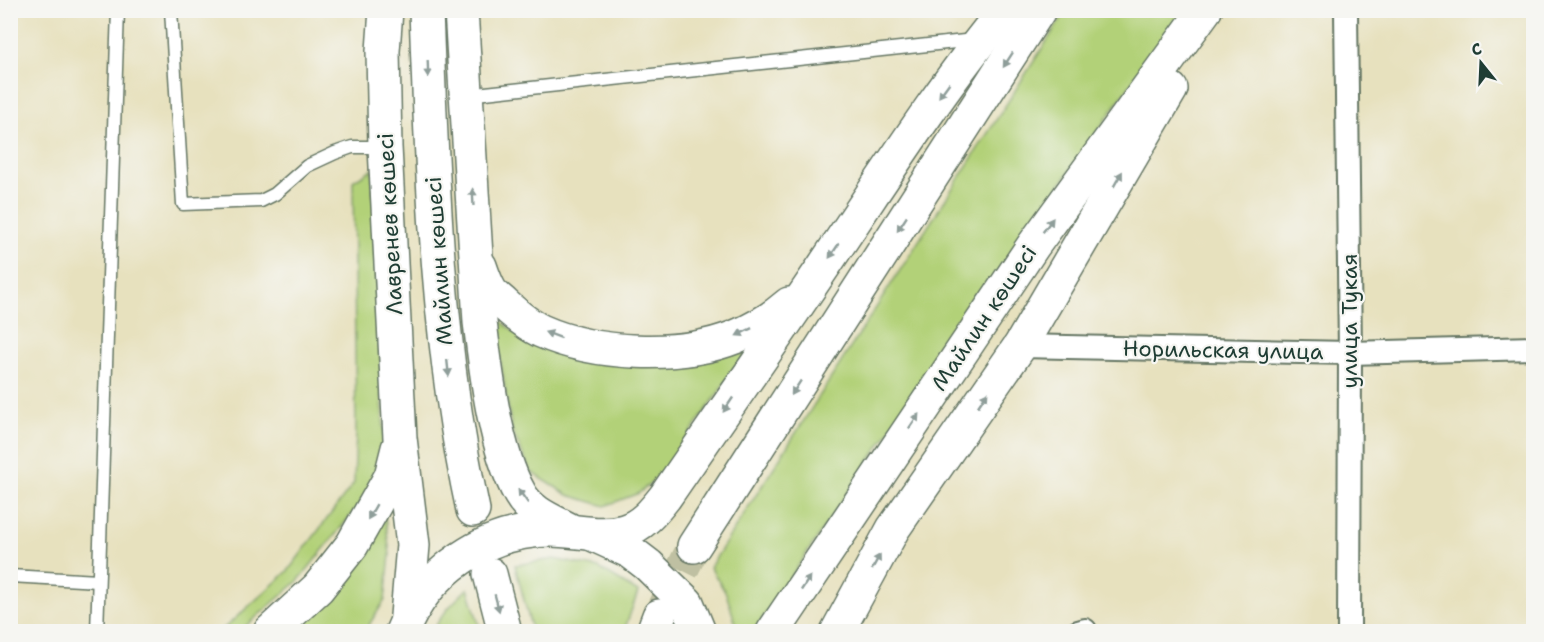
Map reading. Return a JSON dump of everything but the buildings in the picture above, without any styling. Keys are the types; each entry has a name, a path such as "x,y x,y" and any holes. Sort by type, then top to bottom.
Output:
{"main road":[{"name":"Лавренев көшесі","path":"386,10 383,51 385,147 400,438"},
{"name":"Майлин көшесі","path":"426,10 435,229 442,319 461,455 473,510"},
{"path":"461,10 485,366 505,458 520,495 536,513 631,552 648,565 687,603 699,632"},
{"path":"404,625 433,580 454,561 501,537 535,530 614,533 626,531 652,513 672,488 913,133 981,39 1005,10"},
{"path":"694,546 1039,10"},
{"name":"Майлин көшесі","path":"773,632 1032,246 1205,10"},
{"path":"845,625 893,529 1020,346 1217,10"},
{"path":"476,256 491,292 520,318 539,330 561,339 617,349 651,352 709,345 734,338 771,320 809,288"},
{"path":"400,438 413,545 404,625"},
{"path":"270,632 318,588 352,545 391,476 400,438"},
{"path":"490,574 505,632"}],"street":[{"name":"улица Тукая","path":"1346,10 1350,353 1349,632"},
{"name":"Норильская улица","path":"1020,346 1350,353 1533,348"}],"lane":[{"path":"97,632 118,10"},
{"path":"171,10 183,204 261,201 275,194 308,166 335,153 352,147 385,147"},
{"path":"468,95 981,39"},
{"path":"10,576 98,580"}],"green space":[{"path":"1066,11 1182,11 958,330 754,631 738,631 726,593 710,567"},
{"path":"372,169 384,436 377,476 356,509 298,581 240,631 220,632 288,571 354,483 356,432 353,181"},
{"path":"493,315 517,334 753,343 664,471 639,493 605,506 568,495 531,472 512,431"},
{"path":"385,517 390,555 385,600 365,631 286,632"},
{"path":"554,559 599,568 638,592 624,631 532,631 515,565"},
{"path":"468,588 481,631 433,631 444,613"}],"tunnel":[{"path":"660,614 694,546"}]}
